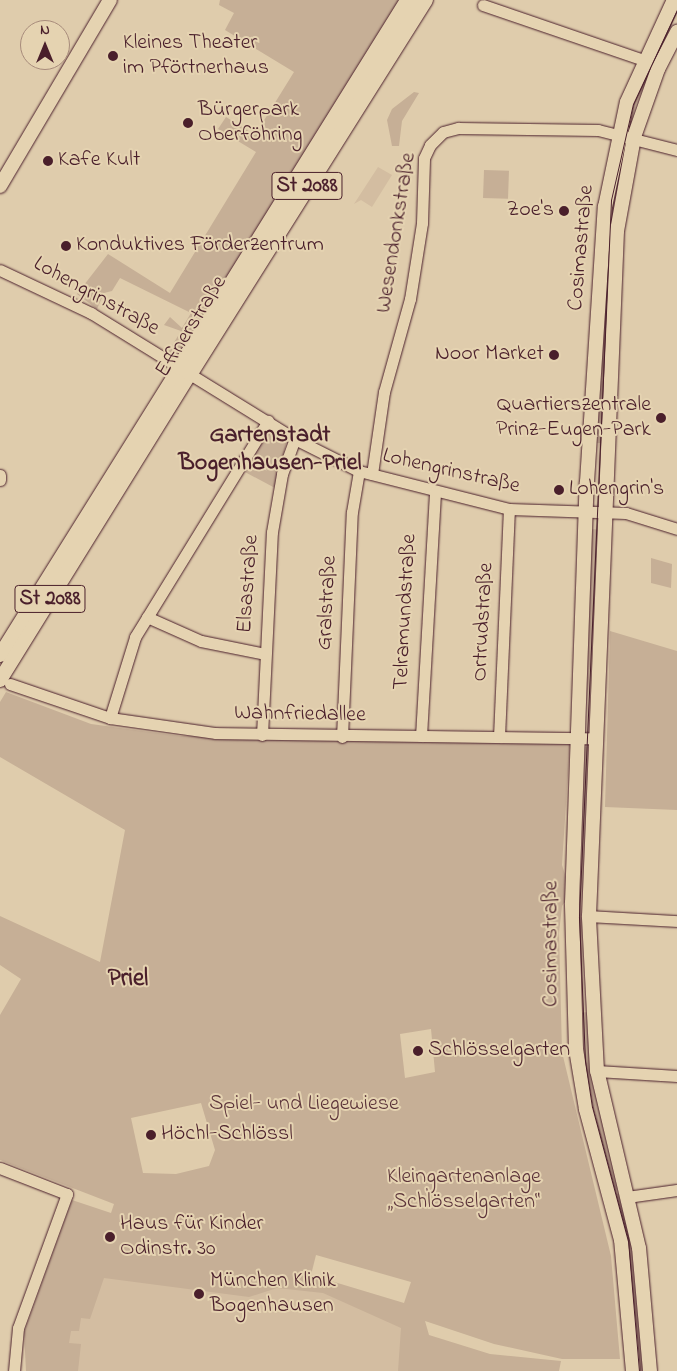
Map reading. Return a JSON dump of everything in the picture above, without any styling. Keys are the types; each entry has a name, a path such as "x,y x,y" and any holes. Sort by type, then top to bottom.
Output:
{"highway":[{"name":"Effnerstraße","path":"185,370 408,0"},
{"name":"Effnerstraße","path":"185,370 425,0"}],"main road":[{"path":"0,186 110,0"},
{"name":"Cosimastraße","path":"633,1371 621,1240 590,1126 577,1056 572,916 586,512 600,256 618,133 644,60 674,0"},
{"name":"Cosimastraße","path":"650,1371 643,1276 597,1071 589,916 617,231 634,137 658,69 677,32"},
{"name":"Effnerstraße","path":"0,655 89,511 185,370"},
{"name":"Effnerstraße","path":"3,681 185,370"},
{"path":"572,916 589,916"}],"street":[{"path":"483,4 644,60"},
{"name":"Wesendonkstraße","path":"372,474 384,392 410,299 420,238 424,158 430,145 443,132 458,128 618,133 677,150"},
{"name":"Lohengrinstraße","path":"0,270 77,305 295,439 359,471 509,509 586,512"},
{"path":"110,718 125,661 147,617 268,421"},
{"name":"Elsastraße","path":"262,735 265,654 276,501 295,439"},
{"name":"Gralstraße","path":"342,736 352,512 359,471"},
{"path":"0,475 0,480"},
{"name":"Telramundstraße","path":"421,736 435,490"},
{"name":"Ortrudstraße","path":"499,737 509,509"},
{"path":"586,512 626,513 677,529"},
{"path":"147,617 201,641 265,654"},
{"name":"Wahnfriedallee","path":"3,681 110,718 262,735 596,738"},
{"path":"589,916 677,921"},
{"path":"597,1071 677,1076"},
{"path":"0,1168 67,1194 18,1328 14,1371"},
{"path":"626,1197 677,1190"}],"shaded area":[{"path":"378,167 392,175 372,207 361,200 354,204"},
{"name":"München Klinik Bogenhausen","path":"209,1247 413,1323 403,1371 31,1371 89,1265"}],"green space":[{"path":"220,0 401,0 180,353 170,356 167,354 181,331 164,325 170,317 182,328 191,313 120,278 112,291 104,293 97,309 77,294 108,254 170,293 256,152 218,129 226,117 255,135 294,72 225,30 234,13 219,5"},
{"path":"414,92 419,93 402,121 399,146 392,146 387,120 392,109"},
{"path":"619,146 628,148 606,443 593,443 602,256"},
{"path":"484,170 509,171 508,199 483,198"},
{"path":"273,432 287,440 275,488 243,471 266,433"},
{"path":"591,529 602,530 585,718 575,717"},
{"path":"651,558 672,564 671,588 651,583"},
{"path":"610,631 677,651 677,810 605,807"},
{"path":"6,692 91,724 180,736 570,743 562,865 571,893 562,906 559,933 562,1052 611,1256 620,1359 562,1359 494,1344 425,1321 429,1335 490,1354 561,1361 559,1371 398,1371 401,1328 323,1293 277,1288 249,1297 104,1278 90,1319 81,1318 79,1331 71,1331 69,1343 81,1344 78,1371 26,1371 24,1332 72,1200 111,1213 114,1204 0,1160 0,1015 21,979 0,965 0,916 100,962 125,830 0,757 0,702","holes":["431,1029 435,1072 405,1078 400,1034","201,1103 215,1150 209,1166 176,1174 143,1173 131,1118","316,1255 411,1282 404,1303 311,1275"]},
{"path":"582,747 593,747 593,900 582,900"},
{"path":"590,1012 622,1188 611,1191 576,1013"},
{"path":"623,1192 636,1244 647,1371 636,1371 612,1196"}],"tram line":[{"path":"639,1371 628,1241 592,1107 585,1061 579,916 611,200 633,104 677,10"}],"place":[{"name":"Kleines Theater im Pförtnerhaus","path":"113,56"},
{"name":"Bürgerpark Oberföhring","path":"188,123"},
{"name":"Kafe Kult","path":"48,161"},
{"name":"Zoe's","path":"564,211"},
{"name":"Konduktives Förderzentrum","path":"66,246"},
{"name":"Noor Market","path":"554,355"},
{"name":"Quartierszentrale Prinz-Eugen-Park","path":"661,418"},
{"name":"Lohengrin's","path":"559,490"},
{"name":"Schlösselgarten","path":"418,1051"},
{"name":"Höchl-Schlössl","path":"151,1135"},
{"name":"Haus für Kinder Odinstr. 30","path":"110,1237"},
{"name":"München Klinik Bogenhausen","path":"199,1294"}],"district":[{"name":"Gartenstadt Bogenhausen-Priel","path":"270,450"},
{"name":"Priel","path":"128,979"}],"park label":[{"name":"Spiel- und Liegewiese","path":"304,1105"},
{"name":"Kleingartenanlage „Schlösselgarten“","path":"464,1190"}]}
